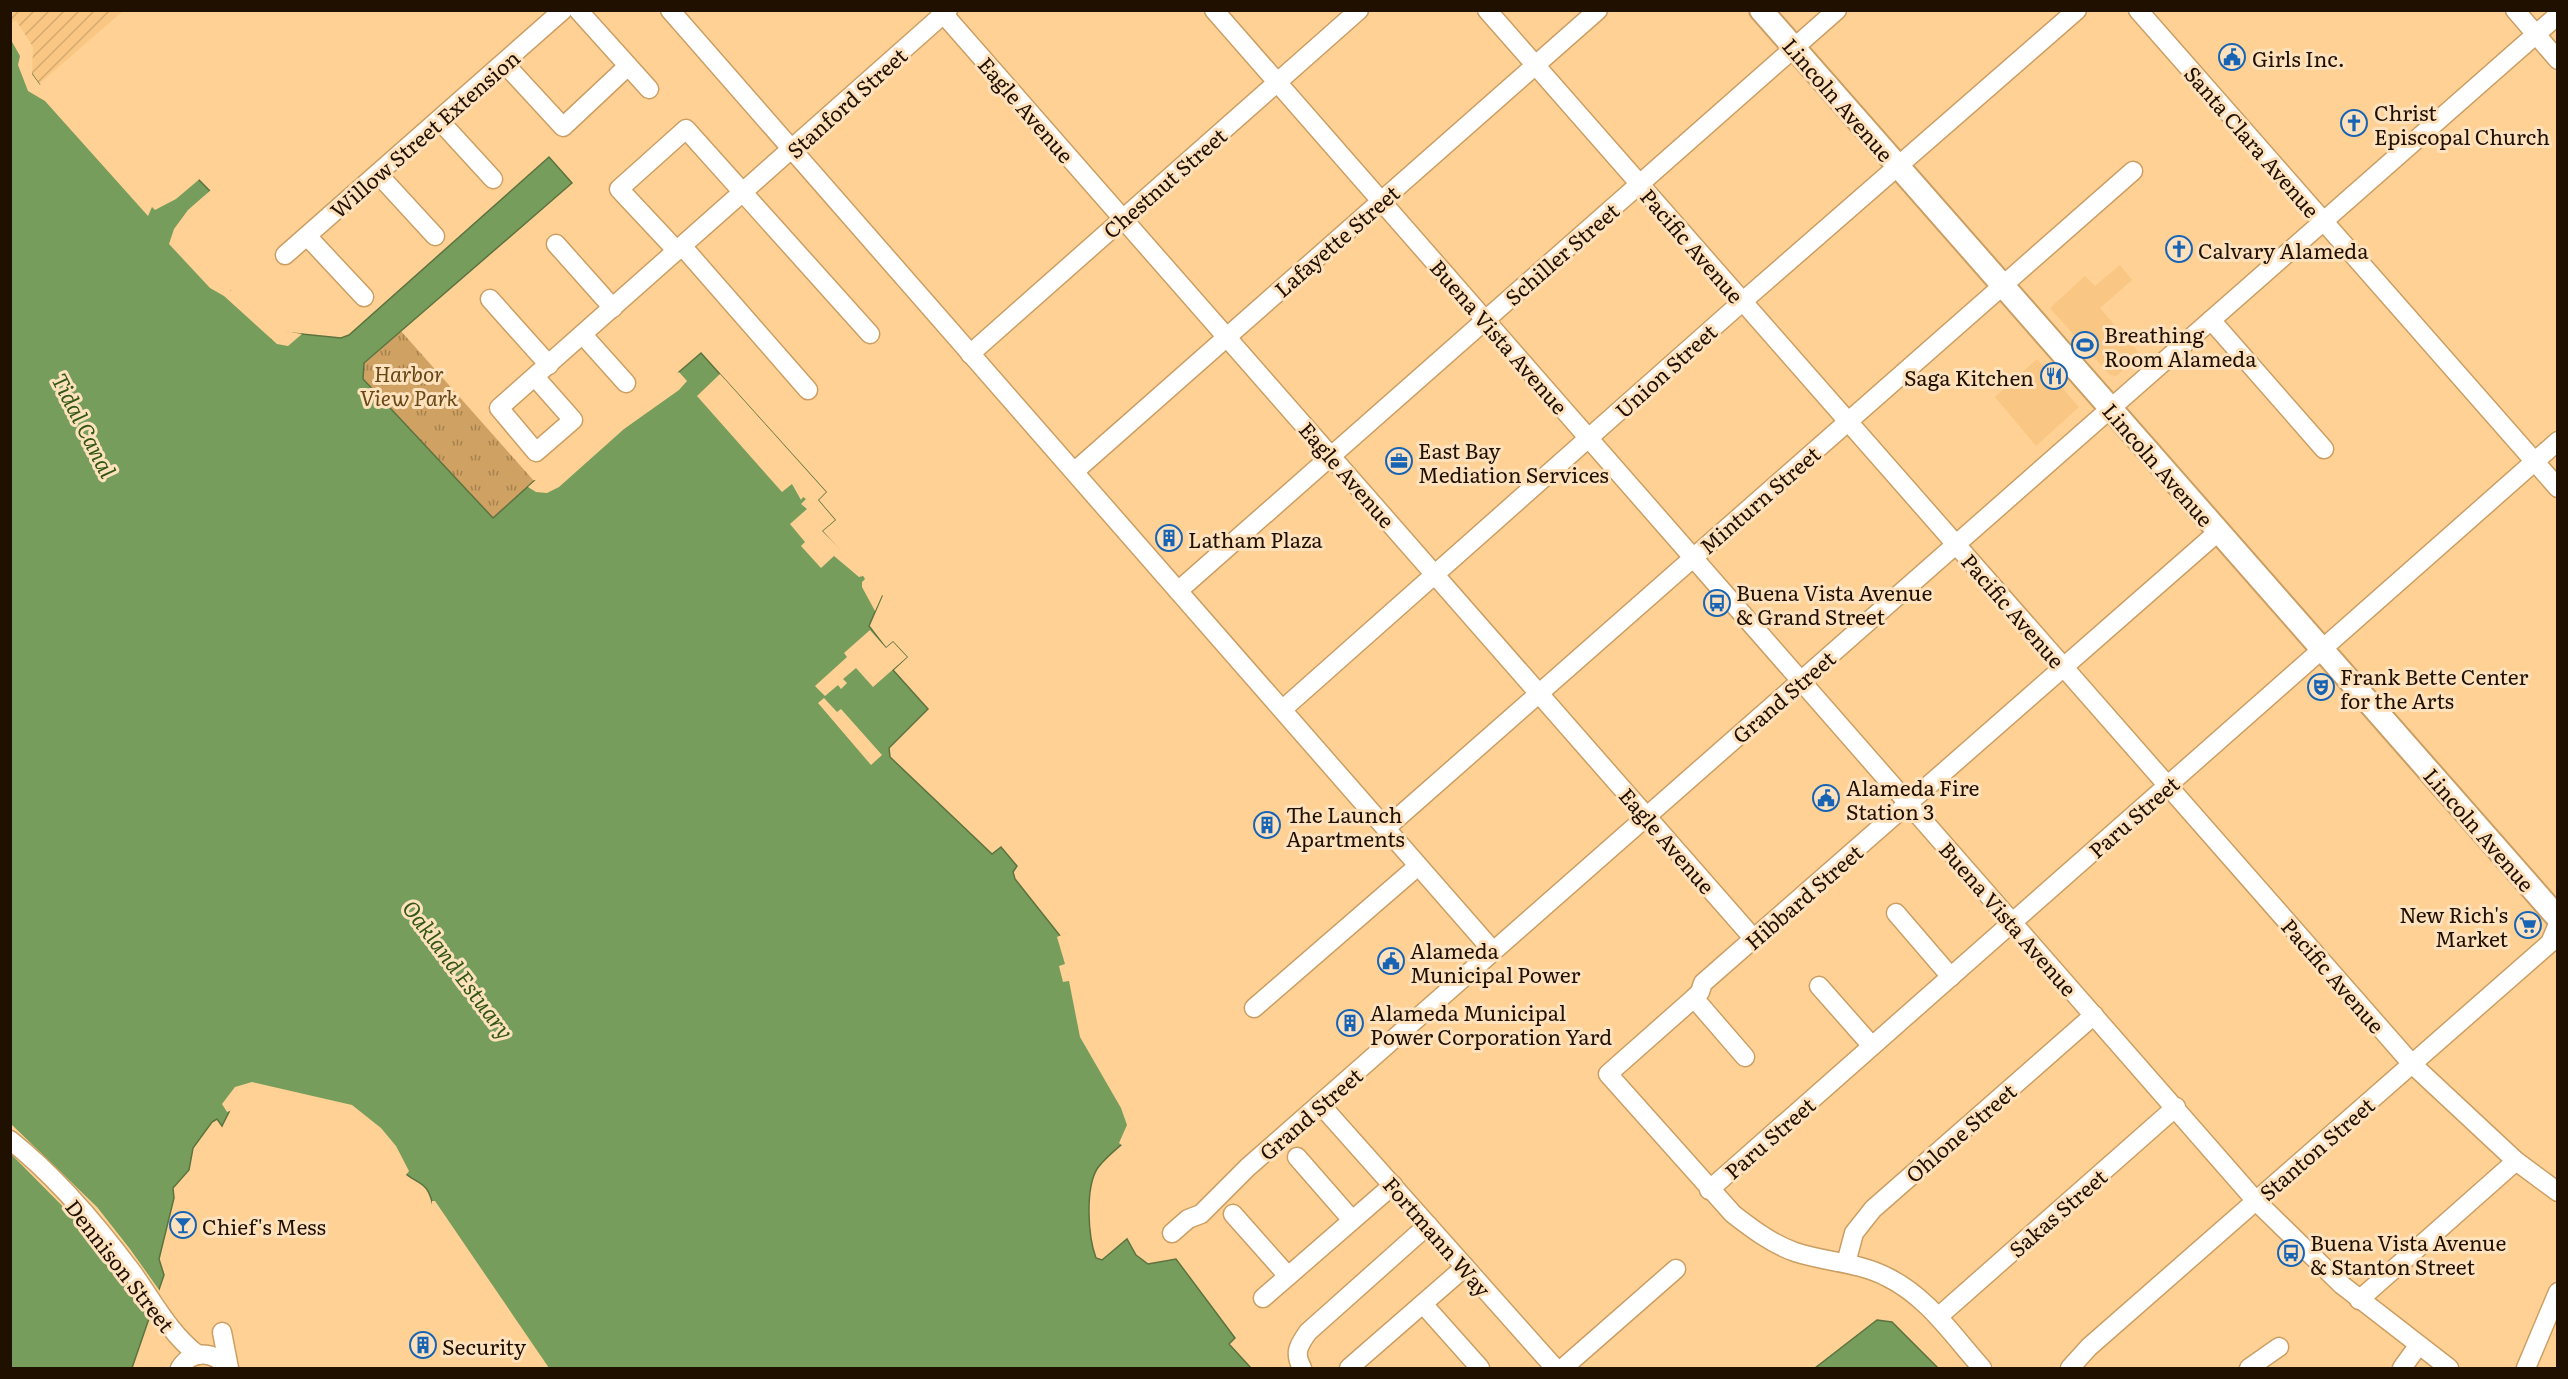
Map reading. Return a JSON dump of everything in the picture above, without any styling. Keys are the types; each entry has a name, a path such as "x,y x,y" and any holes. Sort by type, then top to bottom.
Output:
{"main road":[{"name":"Lincoln Avenue","path":"1761,10 2558,918"}],"street":[{"name":"Willow Street Extension","path":"285,255 563,10"},
{"path":"578,10 649,89"},
{"path":"670,10 1493,951"},
{"name":"Buena Vista Avenue","path":"1214,10 1802,679 2256,1201 2322,1268 2418,1347 2449,1368"},
{"name":"Chestnut Street","path":"970,354 1359,10"},
{"name":"Pacific Avenue","path":"1487,10 2412,1064 2516,1161 2558,1192"},
{"name":"Lafayette Street","path":"1075,471 1598,10"},
{"name":"Schiller Street","path":"1178,591 1837,10"},
{"name":"Union Street","path":"1283,709 1742,302 2077,10"},
{"name":"Santa Clara Avenue","path":"2138,10 2558,488"},
{"path":"2515,10 2558,60"},
{"name":"Stanford Street","path":"535,377 744,193 944,12"},
{"name":"Eagle Avenue","path":"944,12 1754,939"},
{"name":"Grand Street","path":"1172,1233 1188,1219 1201,1214 1248,1167 2558,15"},
{"path":"504,63 562,127 628,66"},
{"path":"440,120 493,179"},
{"path":"808,390 680,249 619,189 686,129 870,334"},
{"name":"Minturn Street","path":"1386,828 2133,171"},
{"path":"378,174 435,236"},
{"path":"307,236 364,297"},
{"path":"556,244 613,308"},
{"path":"490,298 549,365"},
{"path":"2211,321 2324,449"},
{"path":"583,335 626,383"},
{"name":"Paru Street","path":"1709,1190 2558,441"},
{"name":"Hibbard Street","path":"1709,1190 1608,1074 1694,998 1703,983 2218,531"},
{"path":"1254,1008 1418,866"},
{"path":"1896,913 1951,977"},
{"name":"Stanton Street","path":"2070,1368 2089,1347 2550,943 2558,924"},
{"path":"1819,986 1872,1046"},
{"path":"1694,998 1745,1057"},
{"name":"Ohlone Street","path":"1846,1263 1854,1233 1873,1209 2094,1015"},
{"name":"Fortmann Way","path":"1320,1104 1555,1368"},
{"name":"Sakas Street","path":"1938,1317 2176,1107"},
{"name":"Dennison Street","path":"10,1140 70,1197 107,1240 179,1340 199,1354 216,1357 228,1368"},
{"path":"1297,1157 1352,1220"},
{"path":"2359,1300 2516,1161"},
{"path":"1263,1298 1393,1185"},
{"path":"1709,1190 1732,1214 1777,1244 1794,1252 1846,1263 1889,1278 1923,1302 1982,1368"},
{"path":"1233,1214 1288,1276"},
{"path":"1302,1368 1296,1355 1298,1346 1308,1332 1428,1225"},
{"path":"1349,1368 1465,1267"},
{"path":"1563,1368 1676,1269"},
{"path":"2526,1368 2558,1292"},
{"path":"1423,1304 1480,1368"},
{"path":"179,1368 190,1358 213,1350 222,1332 228,1368"},
{"name":"Dennison Street","path":"179,1340 179,1368"},
{"path":"2249,1368 2279,1347"},
{"path":"2402,1368 2418,1347"}],"shaded area":[{"path":"11,11 123,11 39,84 29,70 13,22 11,23"},
{"path":"2120,265 2132,280 2100,308 2141,355 2116,376 2110,375 2050,308 2085,276 2095,286"},
{"path":"2037,359 2079,407 2036,446 1995,397"}],"green space":[{"name":"Harbor View Park","path":"401,331 534,481 493,518 363,379 364,363"}],"water":[{"path":"10,23 29,70 39,84 155,202 197,178 210,191 182,232 230,291 269,331 272,339 282,332 341,338 349,335 549,157 572,183 364,363 363,379 493,518 534,481 553,480 675,380 679,372 701,353 826,492 818,500 835,520 822,531 882,596 869,626 886,648 893,642 907,657 893,670 928,709 889,748 890,757 992,854 1001,847 1017,866 1013,872 1015,879 1061,937 1066,934 1081,1007 1135,1133 1105,1159 1093,1178 1089,1213 1091,1238 1096,1258 1102,1260 1127,1239 1136,1255 1148,1264 1176,1259 1235,1338 1229,1344 1251,1368 544,1368 434,1211 425,1187 399,1167 371,1124 359,1114 329,1101 248,1086 231,1095 233,1104 222,1126 217,1119 212,1122 193,1148 189,1170 173,1188 174,1198 159,1259 164,1275 132,1368 11,1368"},
{"path":"1877,1320 1892,1322 1938,1368 1815,1368"}],"pier":[{"path":"16,20 33,47 32,74 40,85 42,83 50,90 57,91 156,198 196,176 202,177 176,199 155,210 152,207 148,216 45,101 28,91 18,65 20,56 11,40 11,23"},
{"path":"212,189 212,196 186,231 228,281 232,288 230,291 234,291 272,329 273,335 280,330 302,334 288,346 277,344 224,296 210,288 169,244 174,229 188,210"},
{"path":"679,372 687,381 679,390 624,429 559,487 547,493 536,492 528,487 538,478 551,477"},
{"path":"720,374 826,492 818,500 835,520 822,531 881,589 883,593 875,611 862,587 865,579 863,576 859,577 834,556 821,568 801,546 805,542 790,524 807,509 801,504 806,499 803,497 801,500 792,484 782,492 697,396"},
{"path":"870,630 886,648 893,642 907,657 873,687 856,668 843,679 847,683 841,689 838,685 825,696 815,686 847,657 844,653"},
{"path":"824,698 837,712 841,709 882,755 871,765 818,703"},
{"path":"1068,932 1084,1006 1135,1121 1138,1134 1124,1147 1119,1143 1127,1125 1121,1108 1080,1037 1069,981 1063,982 1059,966 1065,964 1057,937"},
{"path":"252,1082 352,1105 381,1128 396,1146 409,1171 405,1176 398,1171 369,1126 338,1107 249,1089 235,1097 236,1104 233,1110 227,1112 222,1104 235,1087"},
{"path":"11,1124 97,1207 130,1249 162,1294 154,1319 87,1231 11,1154"},
{"path":"432,1201 435,1201 549,1368 540,1368 443,1231 432,1213"}],"place":[{"name":"Girls Inc.","path":"2232,57"},
{"name":"Christ Episcopal Church","path":"2354,123"},
{"name":"Calvary Alameda","path":"2179,249"},
{"name":"Breathing Room Alameda","path":"2085,345"},
{"name":"Saga Kitchen","path":"2054,376"},
{"name":"East Bay Mediation Services","path":"1399,461"},
{"name":"Latham Plaza","path":"1169,538"},
{"name":"Buena Vista Avenue & Grand Street","path":"1717,603"},
{"name":"Frank Bette Center for the Arts","path":"2321,687"},
{"name":"Alameda Fire Station 3","path":"1826,798"},
{"name":"The Launch Apartments","path":"1267,825"},
{"name":"New Rich's Market","path":"2528,925"},
{"name":"Alameda Municipal Power","path":"1391,961"},
{"name":"Alameda Municipal Power Corporation Yard","path":"1350,1023"},
{"name":"Chief's Mess","path":"183,1225"},
{"name":"Buena Vista Avenue & Stanton Street","path":"2291,1253"},
{"name":"Security","path":"423,1345"}],"water label":[{"name":"Tidal Canal","path":"85,425"},
{"name":"Oakland Estuary","path":"459,969"}]}
